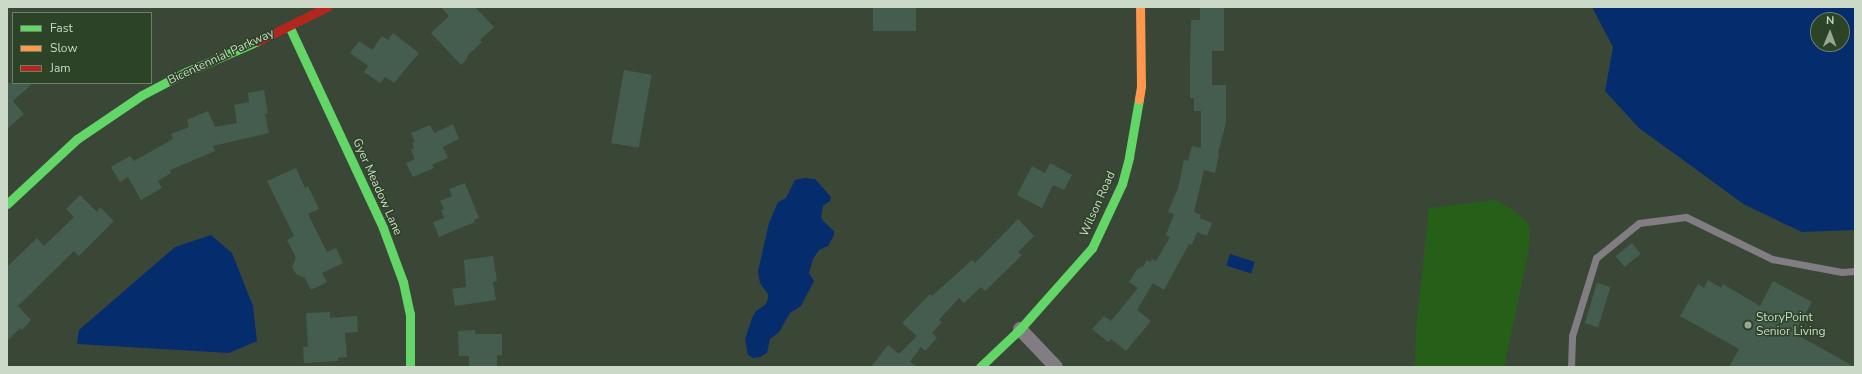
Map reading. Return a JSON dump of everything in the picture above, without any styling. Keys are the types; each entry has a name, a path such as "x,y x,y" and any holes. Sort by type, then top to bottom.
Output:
{"street":[{"name":"Bicentennial Parkway","path":"7,204 77,138 142,95 186,72 246,47 327,7"},
{"name":"Wilson Road","path":"980,367 1020,329 1092,248 1122,184 1129,157 1141,86 1140,7"},
{"name":"Gyer Meadow Lane","path":"289,26 383,228 403,282 410,314 410,367"},
{"path":"1020,329 1056,367"}],"lane":[{"path":"1571,367 1572,336 1596,258 1639,223 1686,217 1772,260 1842,272 1855,271"}],"green space":[{"path":"1495,200 1511,209 1524,219 1530,229 1529,249 1504,367 1415,367 1416,330 1429,208"}],"water":[{"path":"1592,7 1855,7 1855,230 1802,232 1745,205 1639,128 1605,91 1613,47"},
{"path":"804,178 815,179 831,197 830,201 823,206 821,216 823,221 834,231 834,235 828,246 819,250 813,259 809,273 814,281 801,306 790,313 779,332 770,339 767,353 760,357 753,358 748,355 745,339 756,311 766,304 768,299 768,294 760,283 758,271 769,223 778,202 786,198 795,180"},
{"path":"211,235 232,253 253,306 257,341 229,353 77,344 79,330 175,247"},
{"path":"1230,254 1255,262 1251,273 1226,265"}],"building":[{"path":"441,7 475,7 494,27 480,40 482,42 468,55 467,59 461,65 431,33 449,16"},
{"path":"873,7 916,7 916,31 873,31"},
{"path":"1200,7 1224,7 1224,51 1212,51 1212,85 1226,85 1226,123 1218,153 1215,173 1204,170 1194,212 1201,215 1200,218 1212,223 1207,236 1197,232 1192,245 1189,244 1164,290 1153,283 1137,310 1151,321 1126,351 1111,339 1108,342 1092,329 1104,316 1111,321 1138,288 1129,282 1138,268 1139,269 1141,266 1143,267 1147,260 1150,262 1152,259 1156,261 1170,237 1166,235 1174,214 1168,212 1178,188 1184,160 1188,161 1192,146 1201,148 1201,111 1194,111 1194,98 1190,98 1191,20 1200,20"},
{"path":"393,33 419,53 394,83 385,77 380,83 364,72 368,66 350,53 359,41 372,50 382,36 388,40"},
{"path":"624,70 652,75 639,148 611,143"},
{"path":"7,83 32,84 13,101 24,114 7,129"},
{"path":"264,90 268,113 265,114 269,133 213,146 215,151 170,170 171,173 158,181 162,188 141,200 128,177 120,182 111,167 130,156 134,161 173,139 171,134 189,127 187,120 208,111 215,127 237,123 234,105 249,102 248,93"},
{"path":"453,124 459,139 443,147 448,158 432,165 434,168 413,177 406,163 415,159 411,150 414,148 412,143 415,142 411,133 430,125 434,133"},
{"path":"1050,163 1072,175 1064,190 1053,185 1042,208 1017,195 1032,166 1045,173"},
{"path":"296,168 305,188 308,186 319,209 308,214 327,252 336,248 343,263 322,273 327,282 311,290 305,278 296,274 292,267 296,258 287,240 294,236 267,181"},
{"path":"465,183 479,218 474,220 475,222 439,237 433,222 444,218 441,210 444,209 440,201 452,196 449,189"},
{"path":"80,195 97,212 100,207 114,221 79,256 74,251 18,306 31,320 22,330 20,328 7,341 7,267 37,238 44,246 74,217 66,209"},
{"path":"1018,219 1034,236 1018,252 1022,255 985,291 981,287 964,303 959,298 939,320 942,322 932,333 937,338 925,351 921,347 910,362 917,367 871,367 888,345 899,354 917,336 902,323 930,294 932,296 972,260 975,263"},
{"path":"1632,243 1641,254 1624,267 1616,256"},
{"path":"493,256 497,281 493,282 496,300 455,306 452,289 466,287 464,260"},
{"name":"StoryPoint Senior Living","path":"1708,280 1721,288 1723,284 1760,306 1773,281 1812,302 1794,333 1855,367 1729,367 1739,349 1680,316 1698,284 1704,288"},
{"path":"1597,283 1610,287 1598,327 1585,323"},
{"path":"330,312 330,318 357,316 358,332 345,333 347,357 338,358 338,361 304,363 303,347 308,347 306,313"},
{"path":"475,330 475,334 502,334 502,355 497,355 497,367 469,367 469,356 459,356 458,331"}],"traffic: fast":[{"path":"289,26 383,228 403,282 410,314 410,367"},
{"path":"7,204 77,139 142,95 186,72 258,41"},
{"path":"980,367 1020,329 1092,248 1122,184 1129,157 1139,99"}],"traffic: slow":[{"path":"1139,99 1141,86 1140,7"}],"traffic: jam":[{"path":"258,41 327,7"}],"place":[{"name":"StoryPoint Senior Living","path":"1748,325"}]}
